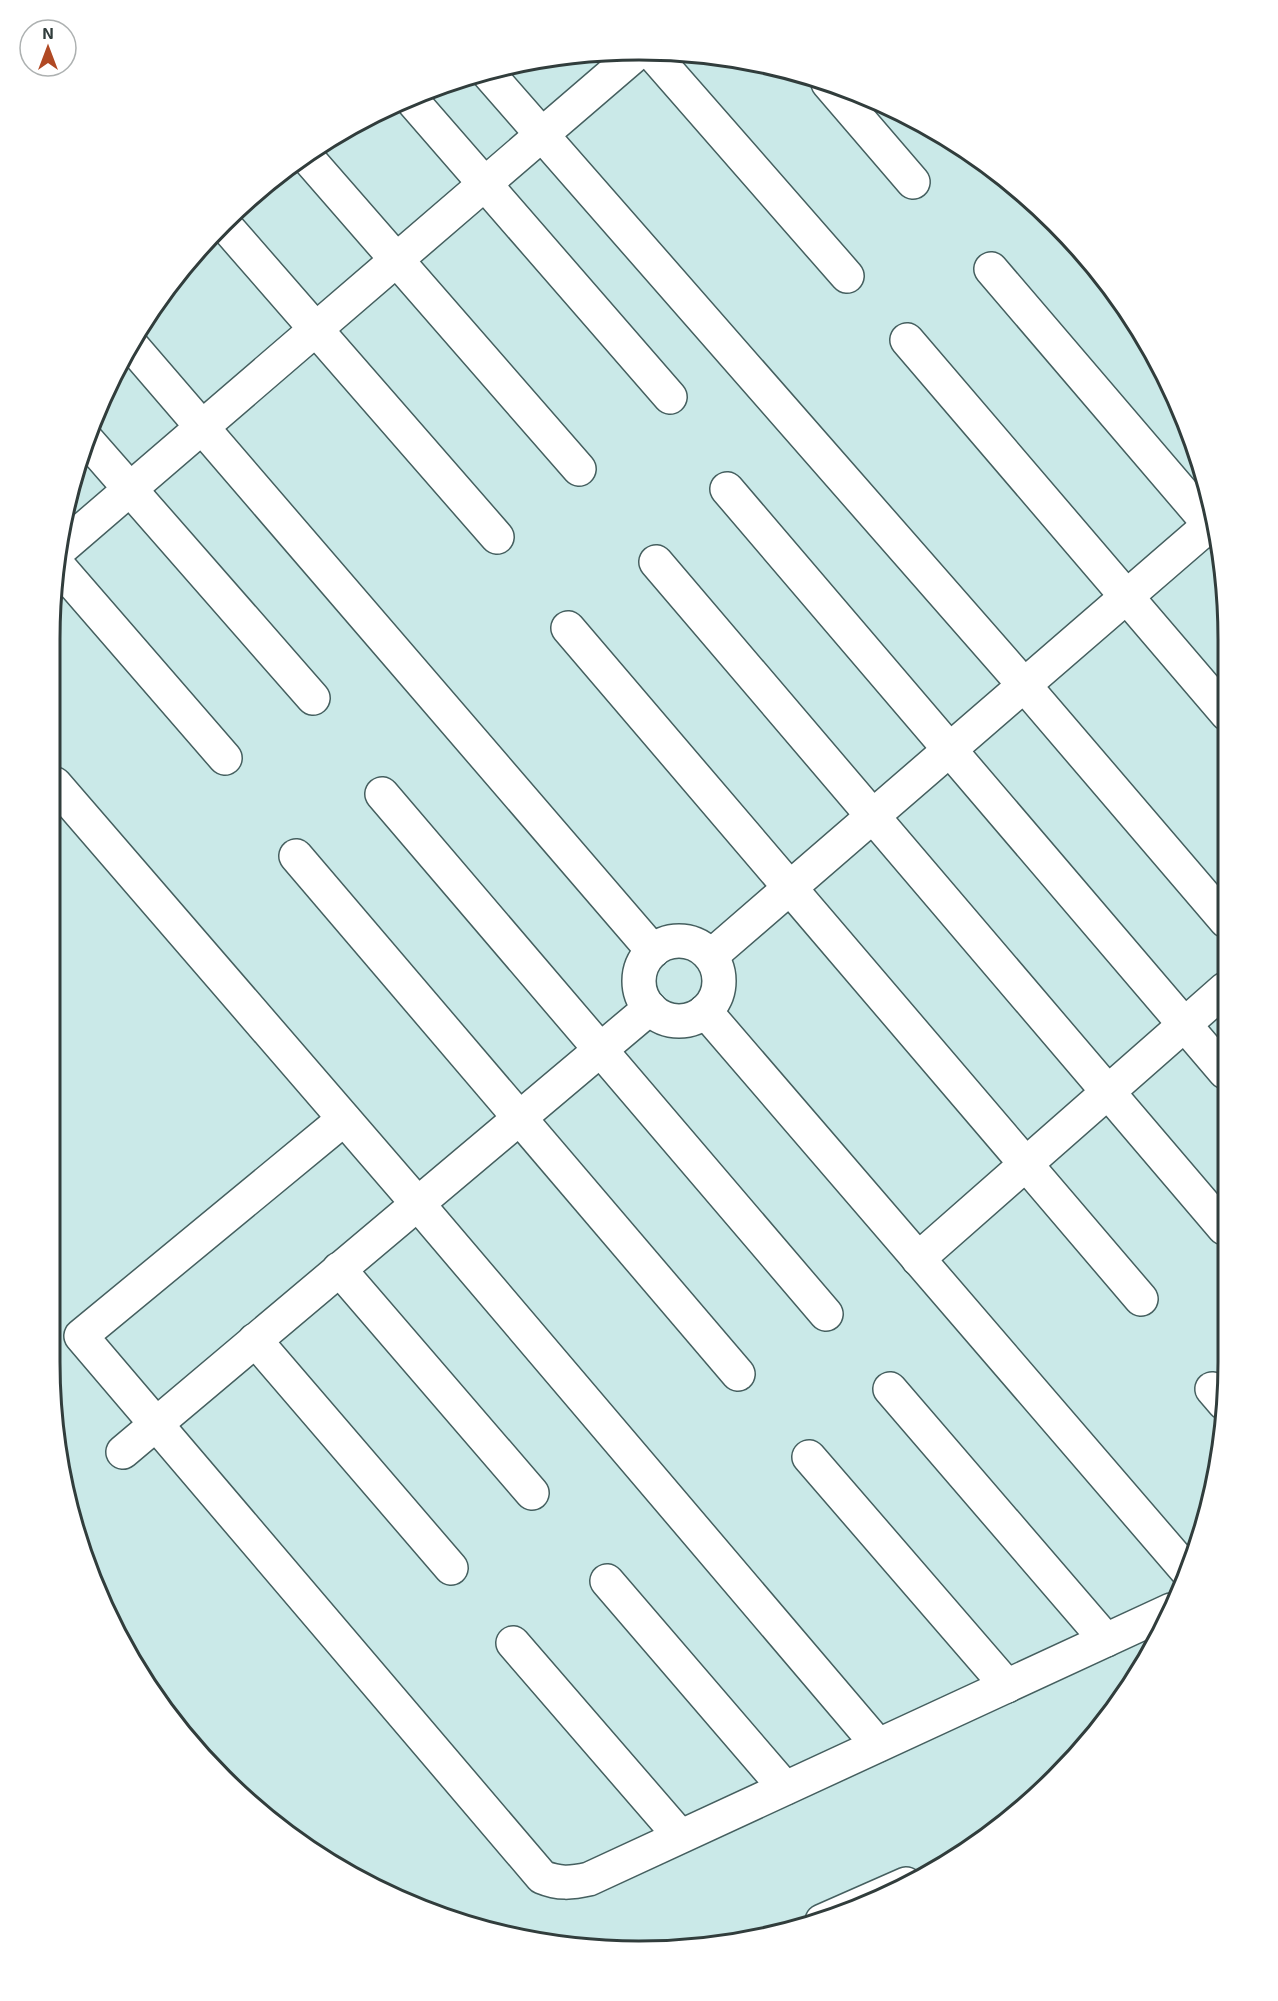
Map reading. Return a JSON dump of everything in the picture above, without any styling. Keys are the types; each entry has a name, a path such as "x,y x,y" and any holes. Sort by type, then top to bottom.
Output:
{"street":[{"path":"69,541 628,60"},
{"path":"658,61 847,276"},
{"path":"493,79 1024,685 1218,912"},
{"path":"839,96 914,182"},
{"path":"415,105 670,397"},
{"path":"311,162 579,469"},
{"path":"230,230 497,537"},
{"path":"992,269 1205,516"},
{"path":"907,340 1218,703"},
{"path":"137,351 653,951"},
{"path":"93,447 313,698"},
{"path":"727,489 1218,1064"},
{"path":"711,956 1126,596 1208,530"},
{"path":"656,562 1218,1221"},
{"path":"64,572 225,758"},
{"path":"568,628 1141,1299"},
{"path":"60,790 417,1203 878,1745"},
{"path":"382,794 826,1314"},
{"path":"296,856 738,1374"},
{"path":"676,941 690,942 711,956 717,967 718,991 713,1003 692,1019 677,1021 662,1017 642,998 639,985 640,972 653,951 664,944 676,941"},
{"path":"918,1259 1218,996"},
{"path":"123,1452 650,1008"},
{"path":"705,1011 1181,1564"},
{"path":"344,1119 81,1336 542,1877 555,1882 571,1883 589,1879 1159,1615"},
{"path":"339,1269 532,1493"},
{"path":"255,1340 451,1568"},
{"path":"890,1389 1106,1640"},
{"path":"809,1457 1007,1686"},
{"path":"607,1581 785,1788"},
{"path":"513,1643 680,1836"}]}
